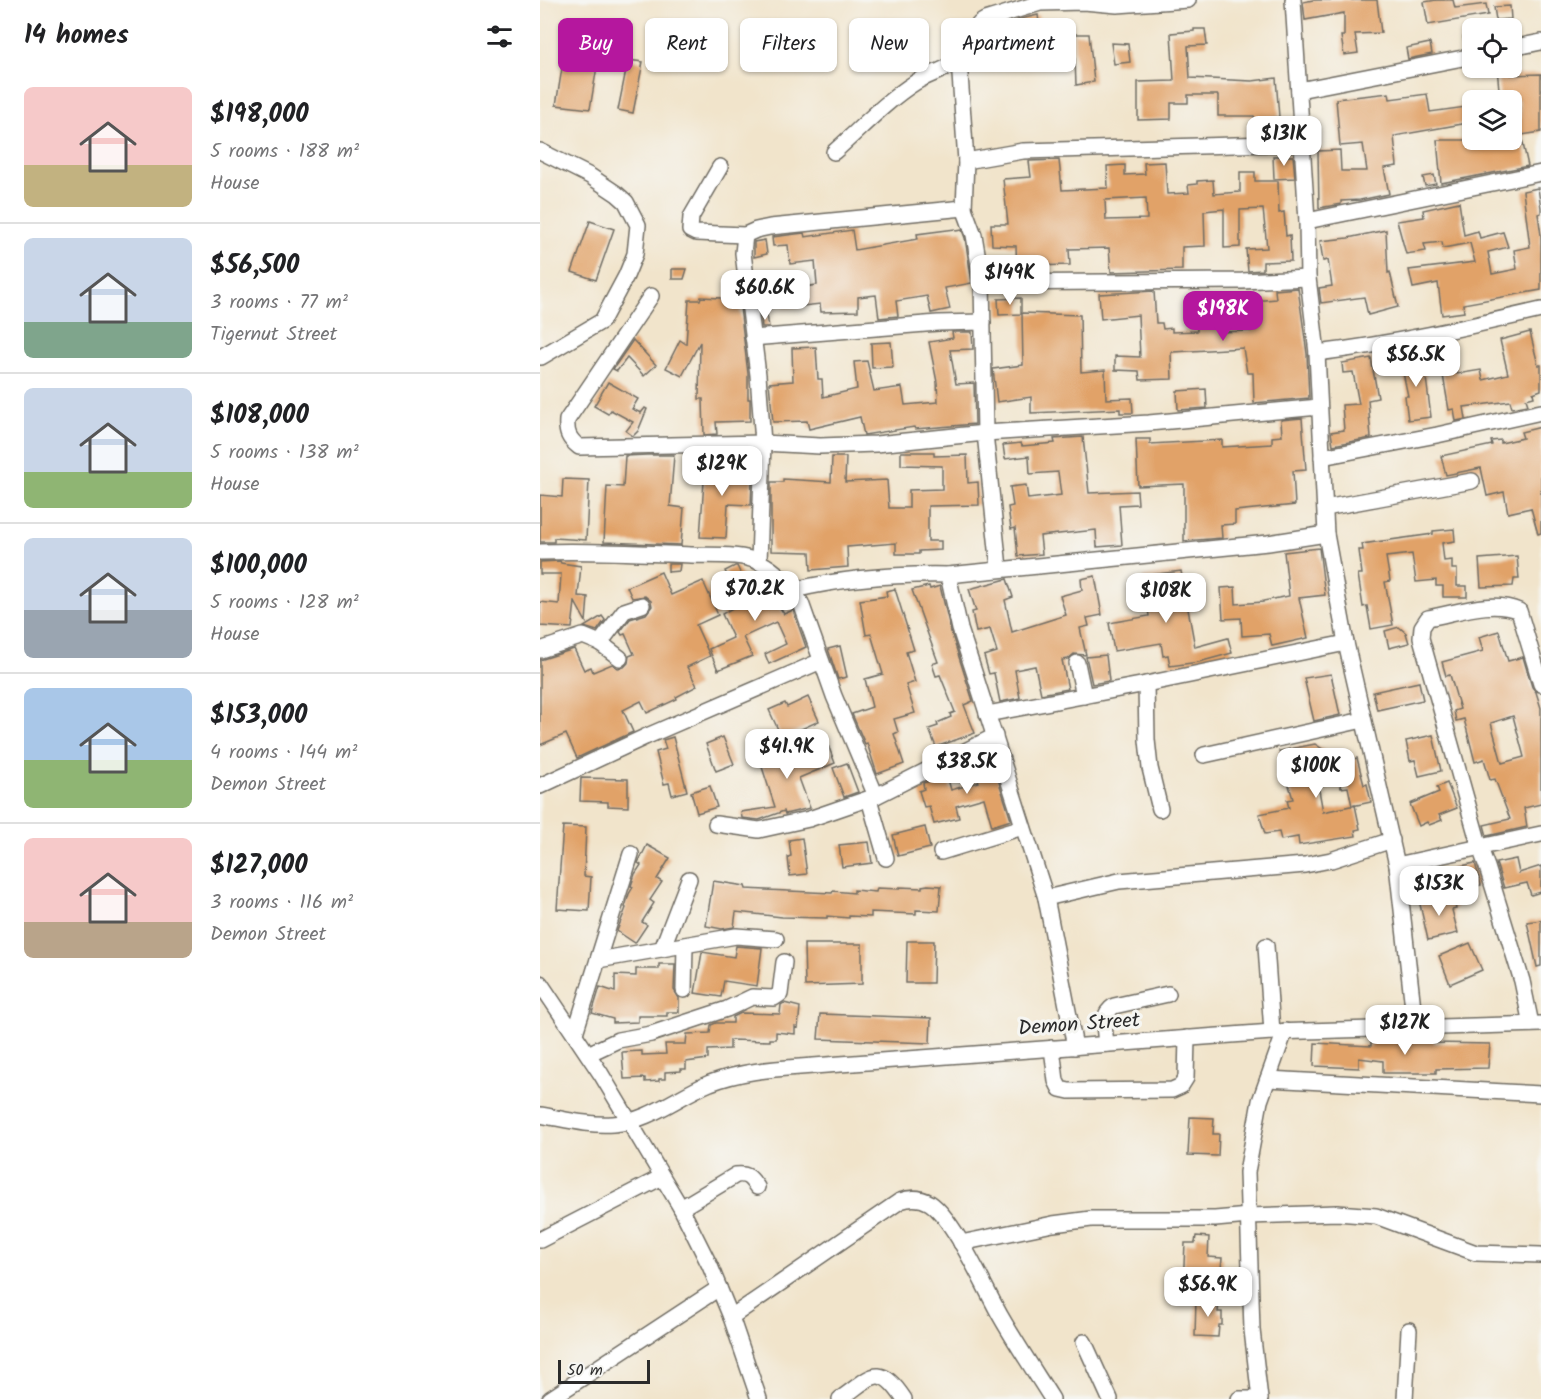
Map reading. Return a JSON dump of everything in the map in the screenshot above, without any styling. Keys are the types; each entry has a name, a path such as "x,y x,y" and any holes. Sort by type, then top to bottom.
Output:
{"street":[{"path":"993,18 1040,1 1117,5 1188,0"},
{"path":"1293,0 1303,143 1308,278 1317,353 1326,534 1346,643 1397,865 1414,1026"},
{"path":"1522,46 1541,42"},
{"path":"1299,90 1462,58"},
{"path":"834,152 914,83 941,69"},
{"path":"961,72 966,160 964,208 974,235 982,283 986,433 999,568"},
{"path":"966,160 1023,151 1303,143"},
{"path":"540,151 591,176 618,194 626,202 638,225 635,254 602,321 541,357"},
{"path":"720,167 691,217 690,230 696,233 745,235 770,227 964,208"},
{"path":"1307,221 1541,173"},
{"path":"745,235 742,253 763,443 759,562"},
{"path":"982,283 1242,281 1308,278"},
{"path":"651,296 567,420 566,431 579,447 763,443 820,446 876,444 986,433 1149,423 1319,407"},
{"path":"1317,353 1393,341 1541,310"},
{"path":"753,338 938,323 983,322"},
{"path":"1323,457 1541,412"},
{"path":"1325,508 1472,481"},
{"path":"794,590 864,577 906,574 948,575 999,568 1268,543 1326,534"},
{"path":"540,552 585,551 734,556 759,562 794,590 810,623 821,661 873,798 886,858"},
{"path":"948,575 960,629 1046,898 1075,1047"},
{"path":"600,643 624,611 642,605"},
{"path":"1536,1024 1480,848 1421,638 1422,627 1428,618 1496,605 1508,606 1519,611 1541,684"},
{"path":"540,650 583,636 600,643 620,658"},
{"path":"987,714 1346,643"},
{"path":"540,786 655,732 821,661"},
{"path":"1077,663 1084,696"},
{"path":"1146,684 1148,749 1160,809"},
{"path":"1204,755 1363,720"},
{"path":"716,825 759,830 809,819 873,798 994,736"},
{"path":"940,852 1023,827"},
{"path":"1397,865 1541,834"},
{"path":"1046,898 1119,881 1305,865 1331,860 1392,840"},
{"path":"575,1033 631,854"},
{"path":"662,949 689,879"},
{"path":"598,960 736,936 776,939"},
{"path":"684,990 685,945"},
{"path":"1239,1399 1260,1399 1252,1330 1247,1172 1254,1124 1268,1079 1279,1031 1266,946"},
{"path":"588,1054 618,1040 651,1034 727,1009 752,997 774,998 780,994 784,962"},
{"path":"540,983 575,1033 681,1208 731,1317 759,1399"},
{"path":"1106,1044 1105,1016 1108,1010 1114,1006 1168,994"},
{"name":"Demon Street","path":"630,1122 709,1083 751,1071 1279,1031 1536,1024"},
{"path":"1052,1048 1056,1082 1060,1089 1070,1091 1172,1090 1181,1086 1186,1078 1187,1038"},
{"path":"1268,1079 1541,1094"},
{"path":"540,1115 592,1124 613,1125 630,1122"},
{"path":"681,1208 736,1174 748,1176 758,1187"},
{"path":"540,1240 662,1177"},
{"path":"731,1317 882,1212 909,1197 920,1198 940,1211 961,1243 1001,1318 1052,1399"},
{"path":"961,1243 1053,1224 1091,1219 1215,1219 1337,1213 1376,1216 1476,1253 1541,1255"},
{"path":"550,1399 719,1288"},
{"path":"1405,1399 1409,1330"},
{"path":"1084,1342 1110,1399"},
{"path":"840,1399 876,1376 883,1375 890,1380 904,1399"}],"building":[{"path":"1377,0 1381,33 1355,34 1358,53 1344,55 1341,36 1344,36 1344,13 1305,20 1303,2"},
{"path":"1453,0 1455,8 1486,4 1488,15 1428,25 1424,2"},
{"path":"1510,6 1511,18 1496,18 1494,7"},
{"path":"1194,29 1205,29 1207,45 1188,46 1190,78 1252,81 1276,78 1279,117 1255,119 1254,116 1218,116 1218,95 1188,95 1188,103 1171,103 1171,119 1138,120 1138,82 1174,81 1171,33 1194,31"},
{"path":"1076,34 1089,34 1094,82 1076,85"},
{"path":"1111,43 1128,44 1130,62 1114,64"},
{"path":"1430,43 1432,54 1408,59 1406,48"},
{"path":"633,61 643,62 633,113 618,110 626,72 633,72"},
{"path":"561,72 596,72 590,109 556,105"},
{"path":"1541,74 1541,132 1522,135 1522,90 1499,90 1498,78 1522,78 1522,75"},
{"path":"1389,93 1390,99 1427,94 1430,112 1462,108 1462,124 1394,136 1397,166 1384,168 1389,194 1341,201 1341,204 1319,208 1318,151 1340,150 1341,171 1367,171 1363,144 1340,146 1336,99"},
{"path":"1522,139 1528,166 1441,183 1437,140 1462,140 1462,150 1522,150"},
{"path":"1273,156 1293,156 1295,178 1274,179"},
{"path":"1059,160 1062,190 1108,188 1107,166 1125,165 1125,175 1145,174 1144,163 1165,162 1167,194 1189,193 1188,185 1197,184 1197,181 1213,180 1214,194 1240,192 1240,172 1255,172 1255,181 1278,181 1279,213 1284,212 1286,236 1290,235 1291,261 1263,262 1263,270 1248,271 1246,249 1267,248 1263,209 1240,210 1240,247 1224,248 1224,209 1204,211 1205,246 1182,247 1182,270 1111,272 1109,248 1069,249 1070,265 1028,266 1028,273 1017,273 1016,246 992,245 991,224 1008,224 1003,179 1031,177 1029,161","holes":["1146,198 1147,219 1106,220 1105,200"]},
{"path":"1434,175 1436,184 1425,186 1423,177"},
{"path":"1538,188 1541,208 1541,213 1538,214 1541,235 1541,290 1463,304 1464,312 1442,315 1438,283 1413,288 1409,270 1475,262 1470,243 1443,248 1442,242 1424,244 1426,251 1406,254 1397,221 1424,217 1423,210 1459,202 1464,235 1478,231 1480,238 1503,232 1508,247 1488,252 1492,274 1517,269 1514,250 1530,247 1523,191"},
{"path":"590,221 614,229 596,280 572,272"},
{"path":"955,229 956,231 962,230 965,238 972,283 945,288 950,309 931,313 927,296 896,301 898,316 879,318 876,295 858,297 858,311 821,312 820,304 785,308 783,290 817,285 815,261 790,264 788,245 773,246 772,237 804,233 805,237 852,230 855,250 918,239 917,234"},
{"path":"1386,230 1388,273 1390,272 1398,307 1368,315 1364,297 1321,303 1319,288 1332,286 1328,260 1323,261 1320,241"},
{"path":"765,240 767,254 754,257 754,242"},
{"path":"672,269 687,269 684,279 672,279"},
{"path":"1298,288 1307,354 1309,398 1254,403 1253,373 1247,373 1243,348 1173,352 1171,353 1172,379 1140,380 1139,371 1115,370 1115,356 1140,357 1138,315 1101,319 1099,294 1154,291 1156,323 1162,323 1163,329 1172,328 1172,332 1197,331 1196,300 1216,299 1218,332 1251,331 1251,317 1254,317 1253,301 1276,299 1275,290"},
{"path":"701,297 739,299 748,374 748,399 750,399 750,421 716,422 717,434 704,435 703,399 699,399 700,342 682,376 666,368 680,340 686,344 689,300 700,300"},
{"path":"1021,298 1021,314 999,315 998,299"},
{"path":"1022,313 1080,315 1081,372 1105,370 1106,399 1132,398 1133,413 1120,413 1120,409 1031,413 1031,397 997,402 993,369 1023,365"},
{"path":"767,315 769,327 762,327 761,316"},
{"path":"952,332 972,332 973,349 950,350 956,384 974,383 975,424 915,429 914,427 864,435 860,417 809,429 807,421 773,422 769,383 793,381 792,348 816,347 818,379 822,379 823,397 857,389 854,362 867,361 874,391 902,387 905,405 938,402 937,382 929,342 953,338"},
{"path":"1530,332 1538,365 1541,365 1541,390 1533,393 1534,397 1526,399 1528,405 1512,408 1510,401 1464,407 1466,419 1456,421 1454,409 1449,410 1439,352 1453,349 1457,374 1481,370 1483,380 1508,374 1500,340"},
{"path":"633,340 656,365 644,376 627,358 617,371 613,369"},
{"path":"891,342 893,367 872,368 871,343"},
{"path":"1423,354 1431,417 1408,420 1405,396 1408,396 1401,363 1411,361 1410,356"},
{"path":"1371,358 1378,398 1368,400 1371,438 1333,445 1331,432 1344,430 1342,405 1359,404 1353,372 1343,373 1342,363"},
{"path":"608,382 638,399 632,409 641,413 645,408 647,409 638,431 633,436 626,431 633,422 611,410 608,414 594,406"},
{"path":"1206,389 1207,408 1178,410 1177,391"},
{"path":"1302,418 1306,470 1293,471 1295,505 1235,511 1235,524 1221,525 1222,538 1184,541 1184,484 1138,486 1136,439 1150,439 1150,444 1222,440 1222,447 1272,444 1272,437 1282,436 1281,420"},
{"path":"1541,427 1541,533 1538,534 1531,508 1508,513 1504,492 1487,496 1481,468 1446,475 1441,456 1492,445 1491,441 1501,440 1501,443 1523,438 1521,432"},
{"path":"1083,437 1089,493 1137,491 1138,504 1119,505 1122,545 1097,547 1096,530 1040,536 1042,554 1018,556 1015,528 1011,529 1008,507 1013,506 1010,487 1026,485 1028,499 1061,495 1058,472 1030,474 1029,456 1005,459 1003,445 1055,443 1054,439"},
{"path":"901,452 934,452 934,456 967,455 968,483 978,482 979,505 928,506 928,541 941,541 941,550 919,551 919,554 896,554 896,543 847,547 848,567 811,570 810,552 771,551 771,482 783,482 783,479 831,482 832,457 846,457 845,482 887,480 889,508 909,508 909,490 942,489 942,466 901,465"},
{"path":"706,454 719,454 718,478 746,479 746,457 753,457 751,505 728,504 726,538 700,537"},
{"path":"674,455 670,506 684,508 681,545 604,542 607,486 623,487 625,456"},
{"path":"563,479 589,480 586,540 554,538 554,542 540,542 540,495 562,497"},
{"path":"1454,529 1455,541 1442,543 1444,561 1452,560 1452,569 1457,569 1457,586 1467,586 1467,597 1443,597 1443,586 1436,586 1436,580 1416,582 1412,554 1386,557 1390,581 1385,582 1393,625 1371,629 1367,606 1363,607 1358,574 1362,574 1359,550 1363,550 1362,544"},
{"path":"1319,548 1325,595 1299,598 1308,638 1272,646 1269,634 1242,636 1241,618 1223,619 1221,588 1235,587 1236,604 1263,602 1289,596 1284,552"},
{"path":"1517,556 1519,579 1514,579 1513,586 1481,587 1479,559"},
{"path":"560,561 581,566 578,596 588,597 586,622 575,602 572,628 540,626 540,602 559,604 561,574 540,574 540,562"},
{"path":"668,564 680,564 679,571 668,572"},
{"path":"735,566 745,583 761,574 772,583 766,587 773,605 777,603 784,614 793,610 806,647 769,664 765,654 786,644 776,622 743,637 752,656 718,670 709,649 733,638 722,614 741,603 725,571"},
{"path":"1181,571 1195,647 1228,638 1232,653 1199,662 1170,666 1168,655 1163,656 1161,643 1114,651 1109,623 1149,616 1143,576"},
{"path":"661,572 671,595 703,581 718,615 696,625 710,656 687,667 697,686 676,697 677,699 647,713 641,701 623,710 633,732 577,758 566,734 540,745 540,660 574,649 584,670 591,667 593,672 612,664 618,668 624,667 628,663 629,656 634,654 625,634 622,635 620,632 630,619 646,614 652,606 651,601 645,596 632,598 627,587"},
{"path":"1095,576 1102,615 1087,618 1089,626 1080,628 1086,655 1074,654 1062,660 1068,689 1041,694 1035,666 1015,670 1020,698 1000,702 994,673 989,674 984,656 997,652 990,629 976,632 972,612 976,611 969,589 1007,579 1013,597 1005,600 1012,632 1066,615 1060,596 1082,590 1081,579"},
{"path":"929,586 930,589 940,586 951,632 973,701 964,705 975,733 936,747 929,729 938,726 937,723 951,717 950,714 955,712 940,675 936,676 932,664 938,662 912,590"},
{"path":"895,589 914,650 906,652 915,682 906,685 915,713 894,719 898,732 894,734 904,764 877,774 867,743 865,744 852,714 872,707 865,679 883,674 871,634 866,635 860,600 887,596 886,591"},
{"path":"602,616 605,620 597,631 584,627"},
{"path":"1399,627 1406,633 1409,643 1389,648 1385,631"},
{"path":"1499,631 1508,661 1523,657 1541,708 1541,804 1524,808 1527,827 1487,836 1484,825 1510,819 1495,779 1490,780 1484,759 1475,762 1464,719 1456,721 1454,711 1460,709 1450,675 1446,676 1442,662 1483,651 1479,637","holes":["1513,716 1524,757 1502,763 1491,723"]},
{"path":"840,646 847,677 838,679 828,649"},
{"path":"1106,655 1109,681 1092,684 1086,657"},
{"path":"1331,674 1340,715 1314,721 1304,678"},
{"path":"1419,682 1423,700 1377,710 1373,692"},
{"path":"808,697 819,721 782,738 769,710 785,703 787,707"},
{"path":"1433,735 1441,771 1419,776 1415,760 1410,761 1406,741"},
{"path":"673,737 687,791 672,795 669,783 664,784 656,752 666,749 663,740"},
{"path":"723,737 734,764 716,771 706,744"},
{"path":"768,741 778,765 828,745 835,763 799,778 810,808 785,814 784,811 759,820 742,818 741,812 775,807 762,767 752,747"},
{"path":"1315,744 1324,750 1327,766 1357,758 1371,802 1355,805 1360,829 1355,830 1356,836 1299,845 1298,837 1281,840 1279,832 1265,834 1259,814 1289,808 1287,800 1293,799 1279,751","holes":["1338,775 1341,788 1348,787 1352,806 1323,812 1317,779"]},
{"path":"990,754 1011,820 992,826 984,798 956,806 959,818 934,824 929,806 924,807 919,791 924,789 923,783 947,776 951,790 979,782 973,759"},
{"path":"847,763 858,792 844,797 833,768"},
{"path":"581,778 628,779 628,807 608,806 608,802 580,801"},
{"path":"1447,783 1457,808 1439,815 1442,820 1429,825 1427,822 1419,826 1410,804 1439,792 1437,787"},
{"path":"710,786 717,807 697,813 691,792"},
{"path":"563,826 586,827 584,876 591,877 589,911 557,909"},
{"path":"925,827 930,848 898,856 893,835"},
{"path":"802,838 807,874 790,876 789,840"},
{"path":"869,842 872,863 842,867 839,845"},
{"path":"647,845 670,858 657,879 662,882 650,900 654,903 642,922 647,925 635,943 617,931 633,887 631,886 635,874 641,865 638,863"},
{"path":"1516,859 1519,873 1541,866 1541,892 1531,895 1527,883 1504,888 1496,863"},
{"path":"1475,863 1481,885 1457,891 1452,868"},
{"path":"713,881 745,886 746,889 832,893 833,891 854,893 854,890 876,892 877,888 941,886 939,911 916,910 916,914 871,912 871,917 849,916 849,918 782,917 736,912 734,927 722,929 706,926"},
{"path":"1453,896 1456,909 1452,910 1458,933 1428,940 1419,900 1428,898 1429,902"},
{"path":"1541,920 1541,966 1537,967 1527,922"},
{"path":"907,941 934,941 933,983 906,983"},
{"path":"1470,943 1482,970 1450,984 1439,956"},
{"path":"804,944 862,944 862,984 805,986"},
{"path":"736,946 762,948 757,986 724,981 721,997 695,993 702,952 734,957"},
{"path":"659,964 675,964 674,990 679,998 679,1012 667,1012 667,1016 638,1016 638,1022 613,1023 613,1019 592,1013 600,987 615,992 615,975 636,976 636,969 659,969"},
{"path":"784,1003 800,1007 798,1028 795,1027 795,1034 776,1032 776,1039 770,1039 770,1041 730,1040 730,1049 708,1050 708,1059 686,1062 686,1069 665,1072 665,1079 659,1079 659,1081 645,1082 645,1078 624,1079 622,1052 642,1051 642,1055 666,1054 665,1044 686,1044 687,1034 710,1033 711,1025 733,1023 733,1017 741,1013 780,1014 781,1005"},
{"path":"820,1014 931,1018 930,1043 818,1039"},
{"path":"1434,1040 1434,1043 1490,1044 1488,1068 1436,1069 1436,1073 1383,1073 1383,1061 1359,1058 1359,1068 1314,1066 1315,1043 1371,1046 1371,1042"},
{"path":"1190,1117 1214,1118 1213,1134 1219,1134 1218,1156 1188,1155"},
{"path":"1196,1236 1209,1237 1208,1257 1222,1258 1221,1269 1203,1268 1201,1296 1180,1295 1180,1286 1183,1286 1185,1243 1195,1243"},
{"path":"1196,1299 1219,1300 1218,1312 1222,1312 1222,1325 1219,1325 1218,1337 1195,1336"}]}
